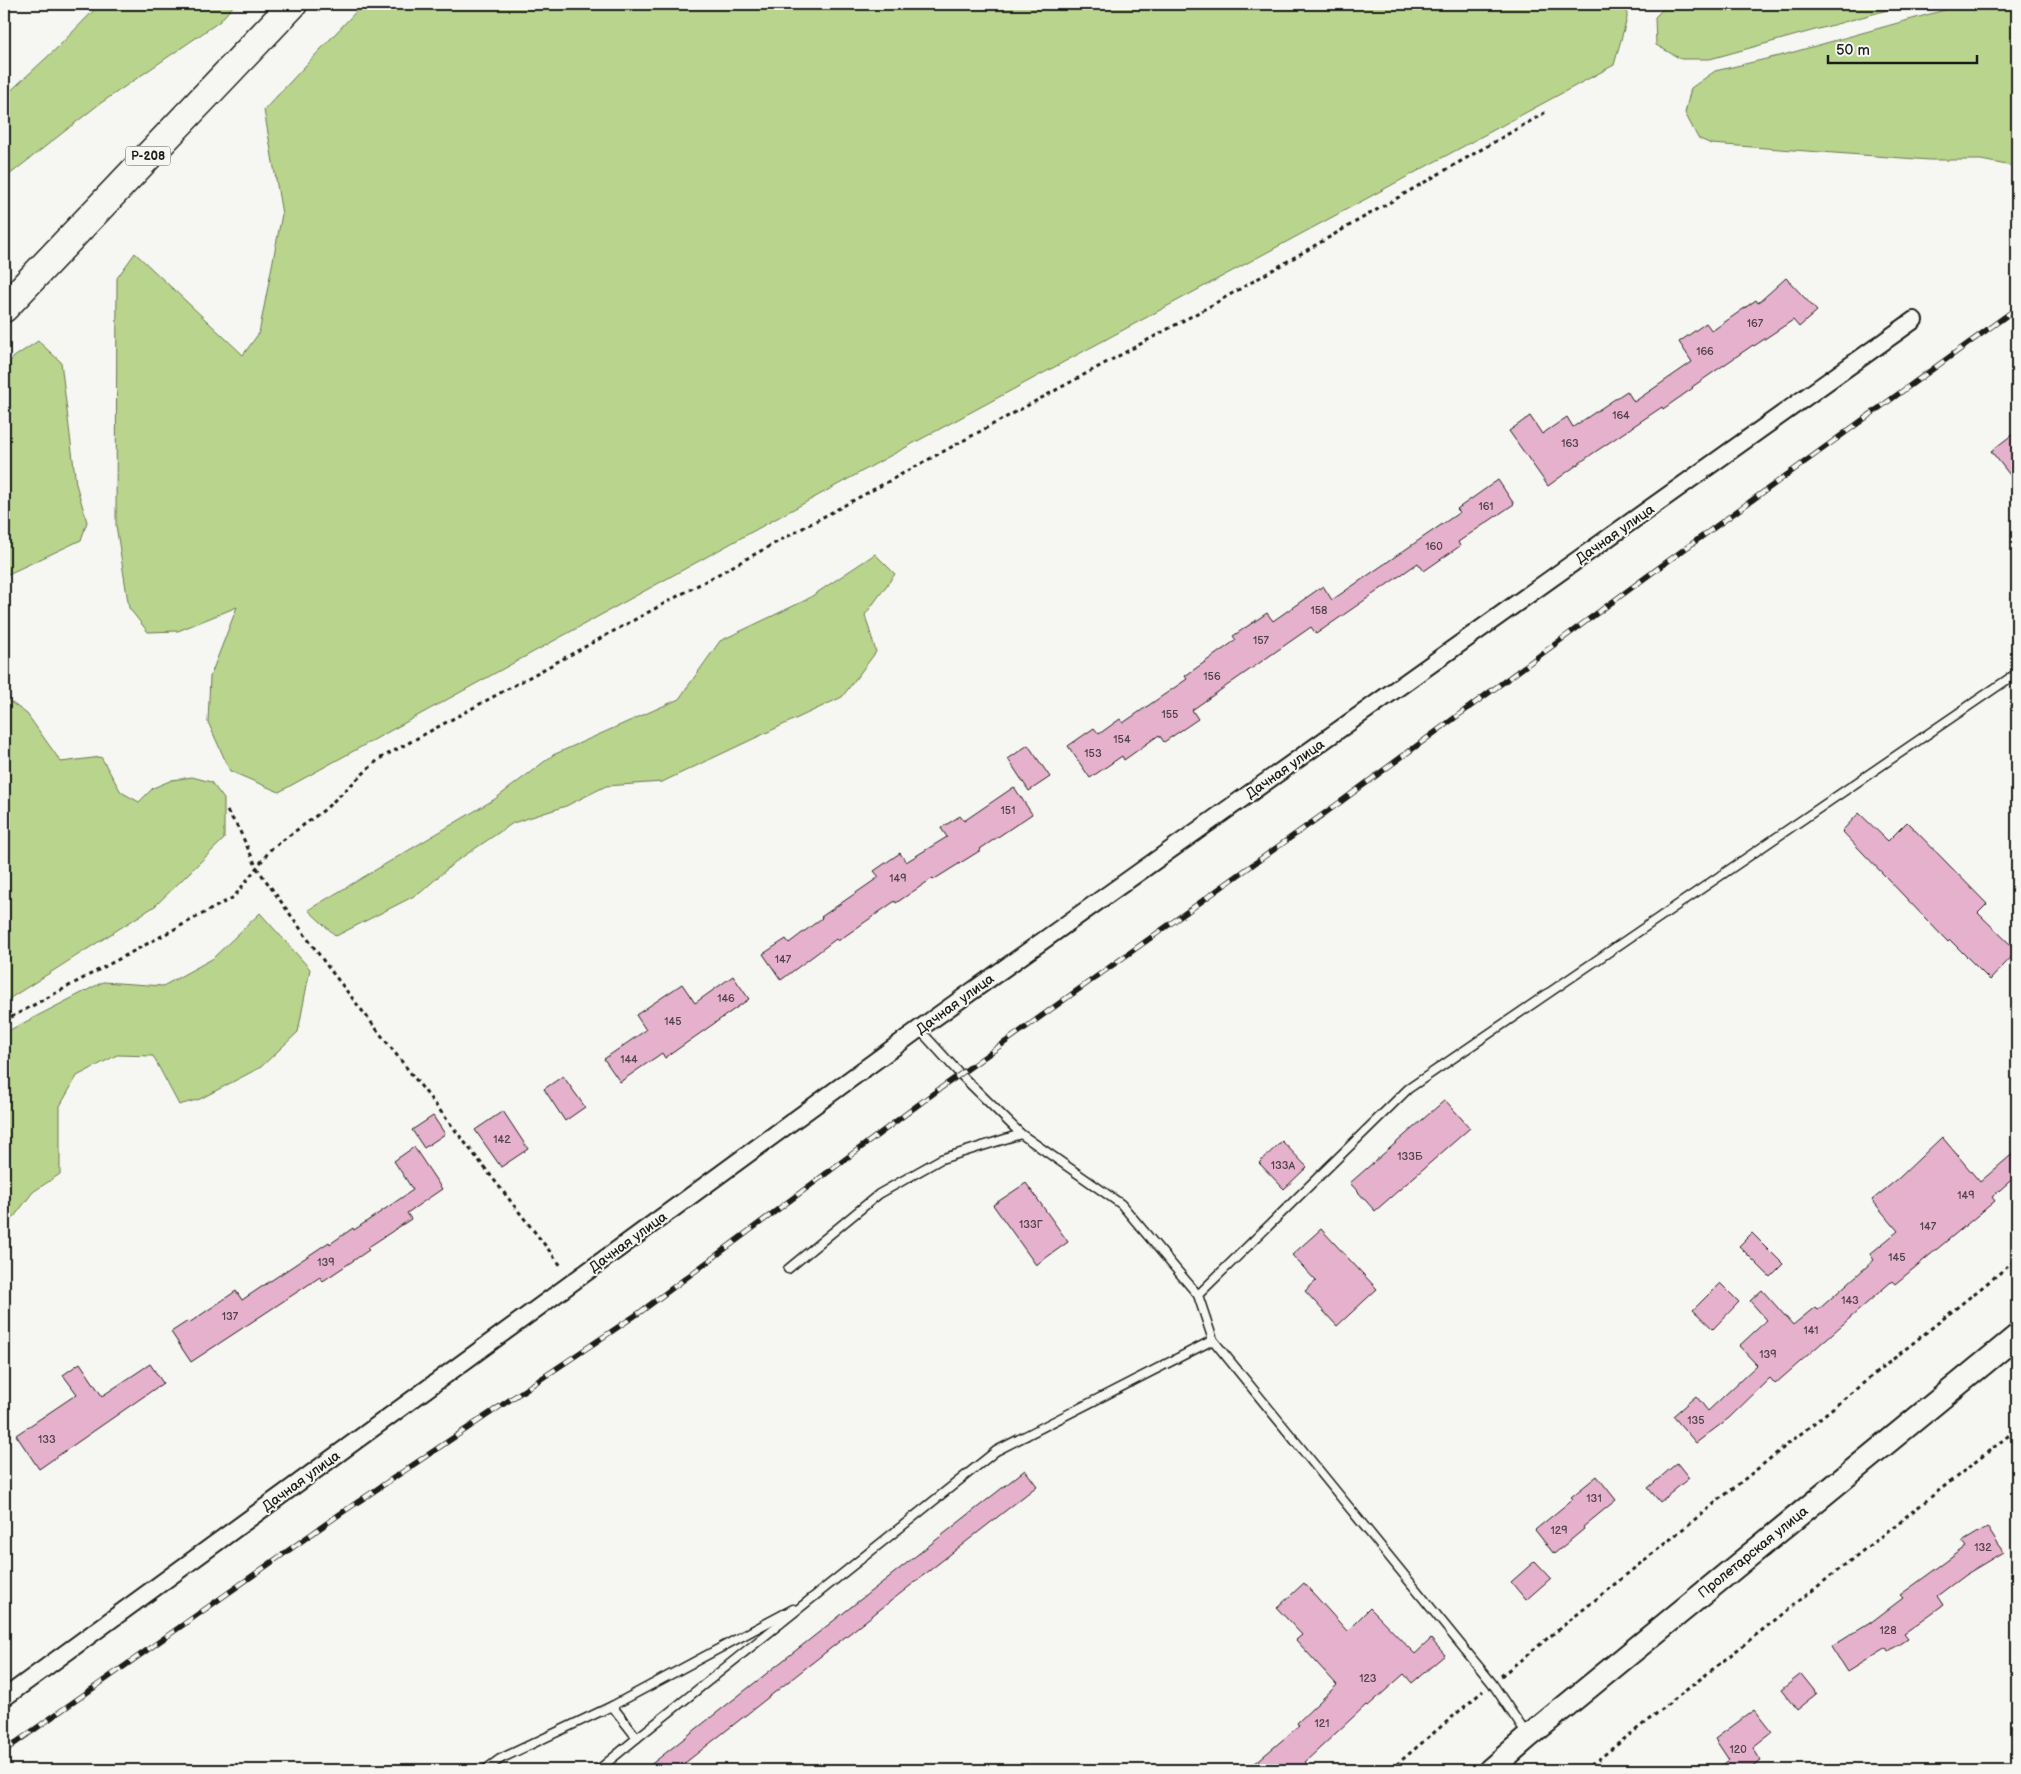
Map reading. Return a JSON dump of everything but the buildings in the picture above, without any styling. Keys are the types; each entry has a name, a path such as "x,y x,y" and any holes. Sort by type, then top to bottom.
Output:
{"highway":[{"name":"Р-208","path":"4,308 293,4"}],"main road":[{"name":"Пролетарская улица","path":"1490,1770 1528,1736 2017,1336"}],"street":[{"name":"Дачная улица","path":"4,1698 918,1029 1914,320"}],"lane":[{"path":"1198,1295 1408,1089 2017,673"},
{"path":"918,1029 960,1074 1021,1134 1121,1204 1198,1295 1212,1340 1492,1683 1528,1736"},
{"path":"788,1269 879,1194 941,1159 1021,1134"},
{"path":"598,1770 996,1451 1212,1340"},
{"path":"485,1770 500,1759 612,1706 810,1600"},
{"path":"612,1706 638,1738"}],"path":[{"path":"4,1021 234,898 271,849 324,810 379,758 1212,305 1546,112"},
{"path":"227,811 238,827 257,868 328,967 573,1282"},
{"path":"1390,1770 1492,1683 2017,1260"},
{"path":"1584,1770 2017,1429"}],"green space":[{"path":"100,4 235,4 219,22 98,105 4,179 4,97 58,47"},
{"path":"363,4 1627,4 1627,18 1614,65 899,451 279,792 230,771 208,722 210,677 237,607 178,631 148,632 129,608 116,525 117,278 135,253 243,355 259,333 282,214 264,110"},
{"path":"1668,4 1909,4 1710,59 1681,59 1656,45 1655,17"},
{"path":"1966,4 2017,4 2017,167 1981,160 1930,160 1711,144 1698,138 1685,113 1691,88 1715,71 1783,55"},
{"path":"38,341 61,362 76,484 87,522 81,540 4,576 4,368 14,357"},
{"path":"875,554 895,574 865,615 876,652 842,697 662,782 606,786 566,806 513,823 455,862 420,893 336,936 308,910 495,799 553,755 679,699 720,641 806,600"},
{"path":"4,697 27,714 61,762 101,757 121,792 139,802 153,788 172,780 192,777 211,782 224,799 224,839 155,906 4,1002"},
{"path":"260,913 310,969 298,1032 261,1067 200,1099 179,1105 153,1056 117,1055 77,1076 60,1106 60,1174 33,1192 4,1230 4,1033 103,982 163,986 212,959"}],"railway":[{"path":"4,1751 340,1514 639,1313 934,1093 1339,803 2017,308"}]}
